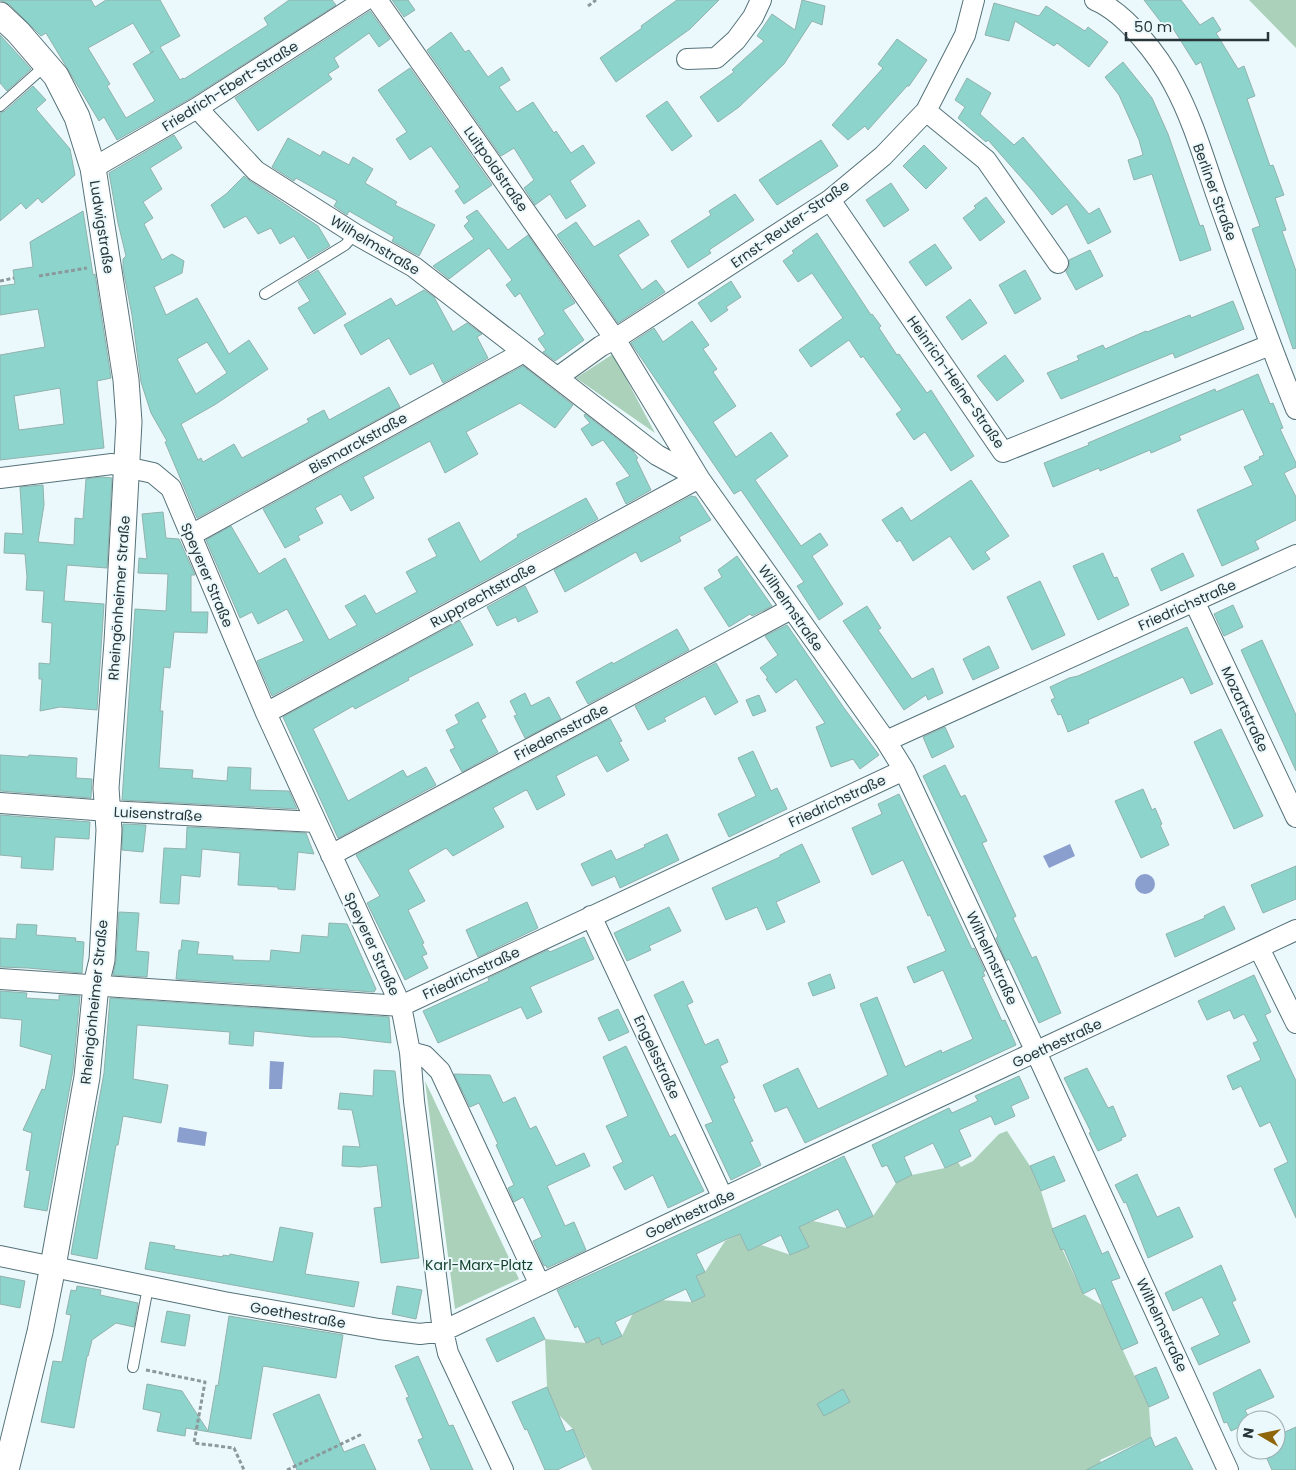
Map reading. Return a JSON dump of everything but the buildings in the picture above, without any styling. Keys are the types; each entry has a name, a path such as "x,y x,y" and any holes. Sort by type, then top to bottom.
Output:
{"street":[{"name":"Friedrich-Ebert-Straße","path":"93,168 197,108 365,0"},
{"name":"Luitpoldstraße","path":"377,0 615,338"},
{"path":"687,59 716,58 736,40 761,0"},
{"name":"Ernst-Reuter-Straße","path":"615,338 830,200 883,156 926,111 965,35 974,0"},
{"name":"Berliner Straße","path":"1095,0 1131,25 1152,51 1174,84 1192,125 1270,345 1296,409"},
{"name":"Ludwigstraße","path":"0,15 18,32 56,76 77,117 93,168 126,380 129,422 128,467"},
{"name":"Wilhelmstraße","path":"197,108 256,171 355,234 414,267 657,454 699,478"},
{"path":"926,111 986,160 1058,263"},
{"name":"Heinrich-Heine-Straße","path":"830,200 1003,452 1270,345"},
{"name":"Wilhelmstraße","path":"615,338 699,478 886,741 904,770 1228,1470"},
{"path":"558,377 615,338"},
{"name":"Bismarckstraße","path":"191,535 524,352"},
{"name":"Speyerer Straße","path":"0,478 112,464 153,473 171,488 266,713 401,1006 410,1052 414,1101 443,1331 448,1353 503,1470"},
{"name":"Rheingönheimer Straße","path":"6,1470 6,1443 40,1332 54,1266 86,1078 96,985 102,960 109,830 106,788 118,642 128,467"},
{"name":"Rupprechtstraße","path":"266,713 699,478"},
{"name":"Friedrichstraße","path":"886,741 1296,555"},
{"name":"Mozartstraße","path":"1194,602 1296,817"},
{"name":"Friedensstraße","path":"331,855 792,609"},
{"name":"Friedrichstraße","path":"0,979 401,1006 904,770"},
{"name":"Luisenstraße","path":"0,803 108,811 316,822"},
{"name":"Engelsstraße","path":"591,916 723,1198"},
{"name":"Goethestraße","path":"0,1256 148,1287 379,1329 420,1334 443,1331 1296,930"},
{"path":"1259,948 1296,1023"},
{"path":"410,1052 425,1056 440,1071 540,1286"}],"lane":[{"path":"0,106 46,64"},
{"path":"265,294 345,244 355,234"},
{"path":"133,1368 148,1287"}],"path":[{"path":"588,6 596,0"},
{"path":"39,276 107,265"},
{"path":"0,281 14,278"},
{"path":"133,1368 205,1382 194,1443 234,1448 244,1470"},
{"path":"287,1470 362,1434"}],"green space":[{"path":"1249,0 1296,0 1296,48"},
{"path":"613,354 655,433 576,378"},
{"name":"Karl-Marx-Platz","path":"425,1081 519,1279 455,1309"},
{"path":"1007,1131 1030,1166 1041,1191 1053,1229 1083,1294 1102,1305 1149,1407 1151,1437 1100,1460 1104,1470 592,1470 573,1429 559,1415 547,1387 545,1339 586,1343 599,1337 603,1345 622,1336 633,1313 660,1300 692,1302 705,1296 696,1276 705,1272 725,1241 740,1234 748,1251 761,1245 791,1255 808,1247 799,1227 813,1221 847,1228 873,1216 896,1183 912,1175 945,1168 958,1162 961,1167 973,1161 999,1134"}],"water":[{"path":"1070,844 1075,856 1049,868 1043,856"},
{"path":"1145,874 1152,877 1155,884 1152,891 1145,894 1138,891 1135,884 1138,877"},
{"path":"270,1061 284,1062 282,1089 269,1089"},
{"path":"179,1127 207,1132 205,1146 177,1142"}]}
